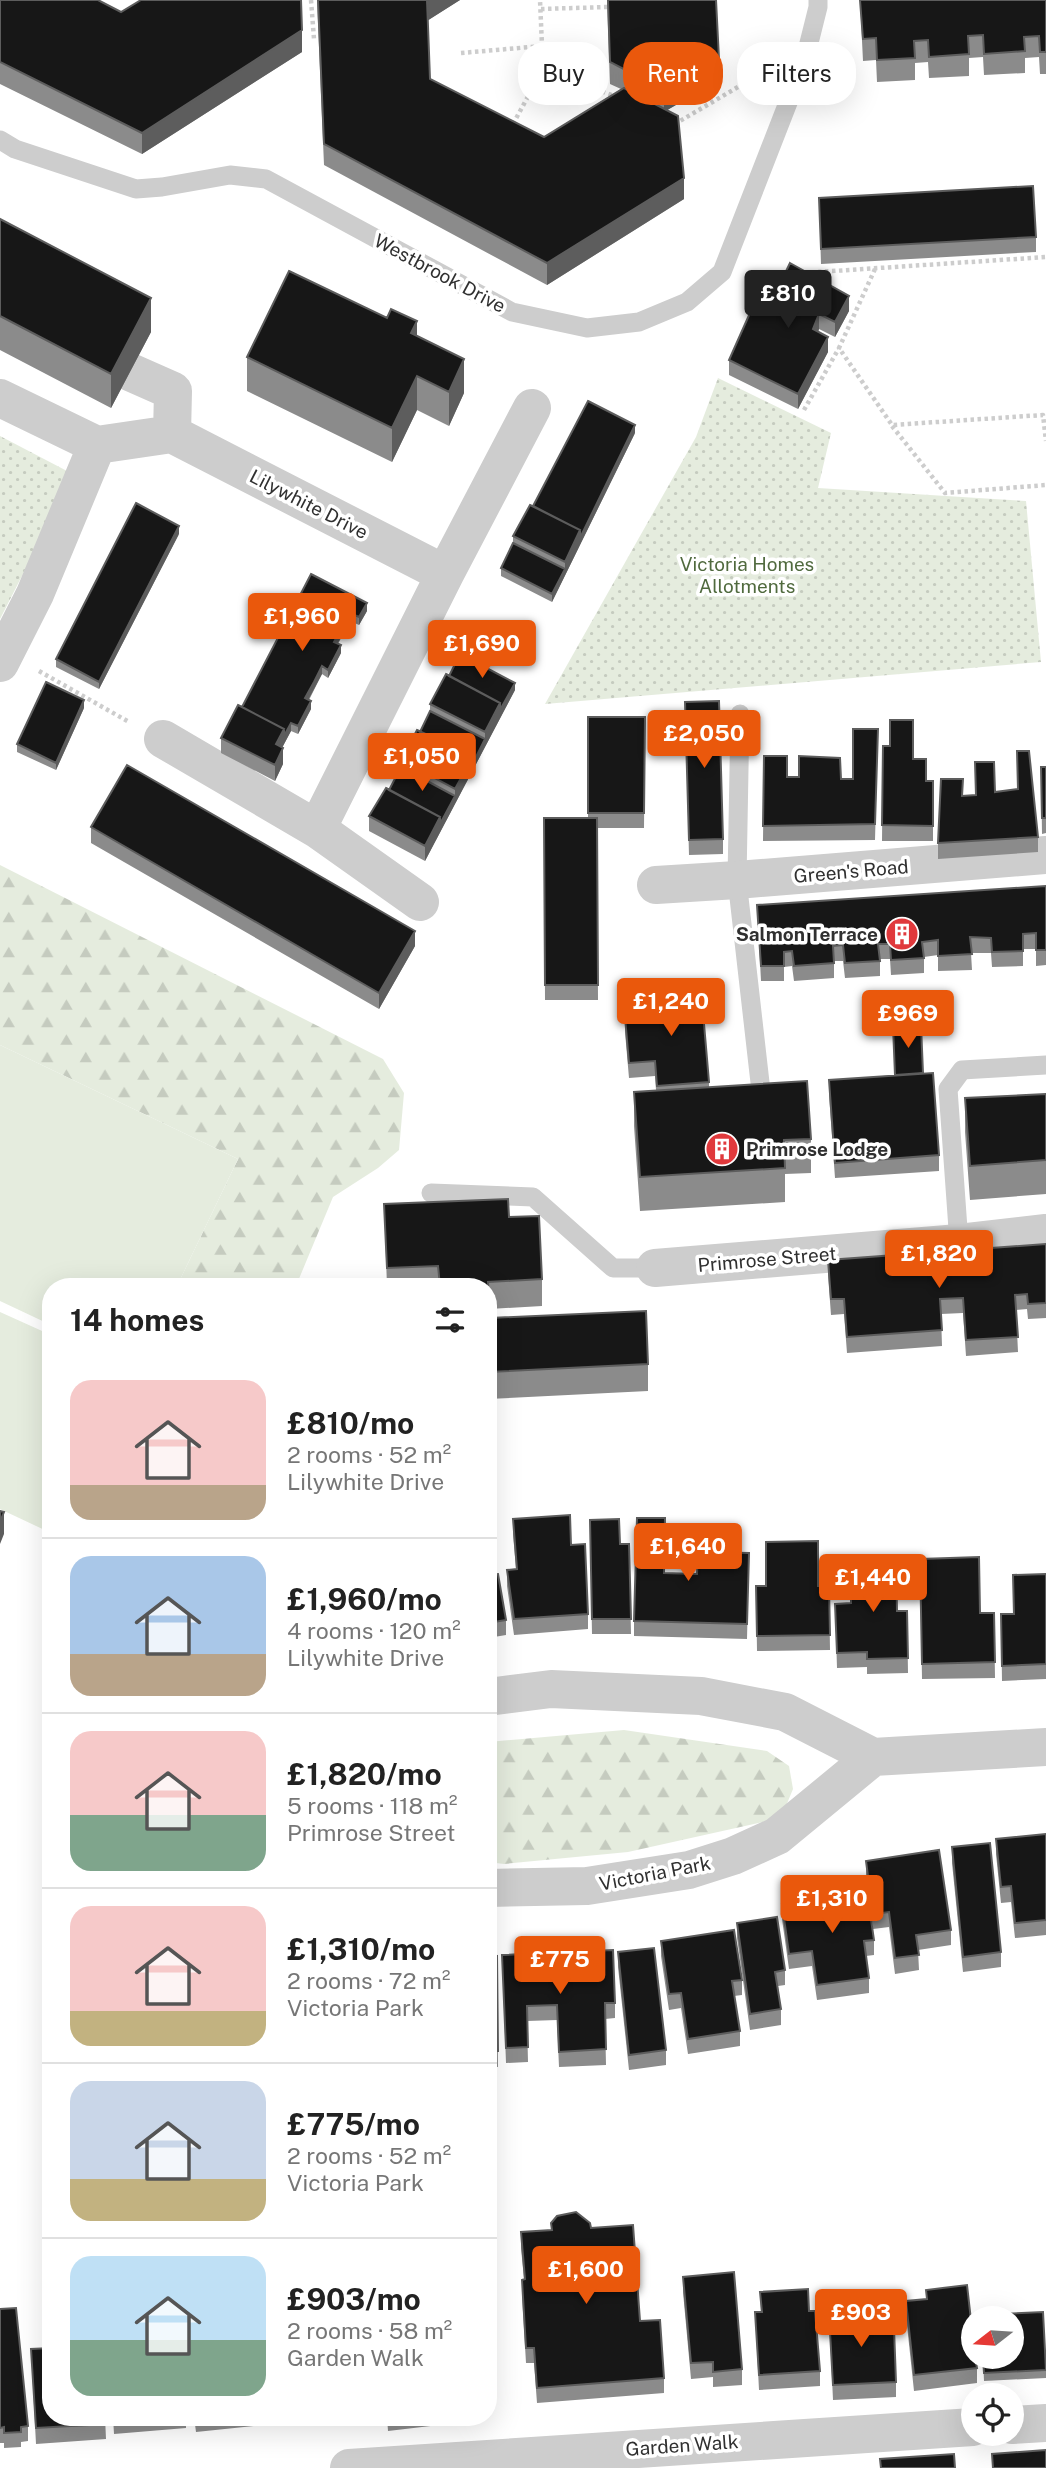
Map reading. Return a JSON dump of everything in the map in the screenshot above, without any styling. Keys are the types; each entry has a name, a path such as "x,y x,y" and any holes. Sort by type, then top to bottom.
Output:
{"street":[{"path":"0,398 97,445 172,434 173,391 130,372"},
{"path":"317,829 532,408"},
{"name":"Lilywhite Drive","path":"172,434 445,574"},
{"path":"2,657 36,594 97,445"},
{"path":"163,739 317,829 420,902"},
{"name":"Green's Road","path":"656,884 1046,855"},
{"name":"Primrose Street","path":"655,1268 959,1244 1046,1233"},
{"path":"497,1696 551,1689 701,1696 785,1712 873,1757 1046,1747"},
{"name":"Victoria Park","path":"497,1888 587,1886 689,1870 733,1856 777,1836 873,1757"},
{"path":"1024,2424 1046,2423"},
{"name":"Garden Walk","path":"349,2468 961,2428"}],"lane":[{"name":"Westbrook Drive","path":"0,141 15,149 136,189 230,176 266,179 512,312 587,328 639,322 687,302 722,272 806,59 818,0"},
{"path":"740,714 737,880 765,1125"},
{"path":"959,1244 948,1089 962,1070 1046,1065"},
{"path":"431,1193 533,1197 613,1268 655,1268"}],"path":[{"path":"311,0 314,39"},
{"path":"540,0 542,42"},
{"path":"541,9 608,7"},
{"path":"461,53 518,48"},
{"path":"667,116 680,121 737,88"},
{"path":"609,94 618,97"},
{"path":"511,127 523,105"},
{"path":"818,272 1046,257"},
{"path":"804,410 839,348 875,269"},
{"path":"839,348 892,425 945,492 1046,485"},
{"path":"892,425 1044,415 1046,441"},
{"path":"2,657 163,739"}],"green space":[{"name":"Victoria Homes Allotments","path":"718,378 831,433 818,488 1026,501 1041,662 545,704 696,437"},
{"path":"0,436 67,471 72,478 0,619"},
{"path":"0,865 383,1059 404,1093 399,1150 378,1168 333,1197 299,1278 181,1278 238,1159 0,1045"},
{"path":"0,1045 238,1159 181,1278 42,1278 42,1321 0,1301"},
{"path":"0,1312 42,1331 42,1529 0,1509"},
{"path":"624,1730 767,1751 789,1766 793,1789 781,1818 628,1852 497,1863 497,1741"}],"building":[{"path":"0,0 98,0 121,12 141,0 301,0 302,30 142,133 0,62"},
{"path":"318,0 427,0 430,79 544,137 596,105 609,105 609,97 623,89 623,105 657,105 678,116 684,178 547,263 324,144"},
{"path":"608,0 716,0 718,42 623,42 623,69 610,62"},
{"path":"860,0 1046,0 1046,52 1040,52 1039,36 1024,37 1025,51 984,54 983,35 968,36 969,54 929,57 928,40 914,41 915,58 877,60 876,38 863,39"},
{"path":"1033,186 1036,237 821,249 819,198"},
{"path":"0,219 151,298 111,374 0,316"},
{"path":"790,263 849,296 835,322 819,314 813,329 828,337 798,394 729,360 754,304 769,307"},
{"path":"289,271 387,318 391,309 417,321 411,333 464,359 449,392 417,376 392,428 247,357"},
{"path":"588,401 635,425 580,538 580,530 533,506"},
{"path":"136,503 179,526 99,682 56,659"},
{"path":"530,505 580,530 565,562 513,536"},
{"path":"513,543 565,569 552,594 501,568"},
{"path":"311,574 367,603 359,617 350,613 334,642 341,645 328,670 322,666 305,698 311,701 298,726 291,723 284,736 284,729 242,707"},
{"path":"460,654 515,683 500,710 500,703 449,676"},
{"path":"446,674 500,703 485,732 430,704"},
{"path":"46,682 84,700 56,763 17,744"},
{"path":"719,701 723,839 689,840 685,702"},
{"path":"238,705 284,729 276,744 283,748 275,765 221,738"},
{"path":"430,711 485,739 473,763 473,756 420,732"},
{"path":"588,717 645,717 644,813 588,813"},
{"path":"890,720 913,720 913,759 926,759 926,781 933,781 933,826 882,825 883,746 890,746"},
{"path":"853,729 878,729 875,824 763,826 764,756 787,756 787,777 799,777 799,756 840,758 841,779 853,779"},
{"path":"417,730 473,756 455,789 401,760"},
{"path":"1017,751 1029,751 1038,837 938,843 941,779 963,779 962,796 976,795 975,762 994,762 995,792 1018,789"},
{"path":"127,765 415,931 379,993 91,827"},
{"path":"401,767 455,796 440,824 440,817 389,790"},
{"path":"1041,767 1046,767 1046,818 1042,818"},
{"path":"386,788 440,817 425,846 369,816"},
{"path":"544,818 597,818 598,985 545,985"},
{"name":"Salmon Terrace","path":"1046,886 1046,950 1036,950 1036,933 1023,934 1023,951 992,952 991,938 970,937 972,954 938,956 938,940 922,942 924,958 891,960 890,944 878,944 880,961 845,963 843,945 833,946 834,963 794,966 792,951 784,952 784,966 761,966 757,905"},
{"path":"701,989 709,1082 657,1086 655,1061 629,1063 625,1017 653,1014 651,993"},
{"path":"921,1025 923,1073 895,1075 893,1026"},
{"path":"933,1073 939,1155 835,1163 829,1080"},
{"path":"807,1081 811,1139 784,1140 785,1168 640,1177 634,1092"},
{"path":"1046,1094 1046,1160 970,1166 965,1098"},
{"path":"508,1199 509,1217 539,1216 542,1279 497,1282 497,1278 439,1278 438,1266 387,1268 384,1204"},
{"path":"1046,1244 1046,1303 1028,1304 1027,1294 1015,1295 1018,1337 966,1340 963,1298 940,1299 942,1330 847,1337 844,1299 831,1299 828,1260"},
{"path":"646,1311 648,1364 497,1372 497,1318"},
{"path":"570,1515 571,1545 585,1544 588,1614 514,1619 507,1570 517,1569 513,1519"},
{"path":"637,1518 665,1518 664,1573 697,1574 698,1552 749,1553 747,1624 634,1621"},
{"path":"619,1519 620,1544 629,1544 631,1619 592,1619 590,1520"},
{"path":"818,1541 818,1586 829,1586 830,1635 757,1636 756,1586 766,1586 766,1542"},
{"path":"979,1557 980,1613 994,1613 995,1662 922,1664 920,1559"},
{"path":"896,1560 897,1611 907,1611 908,1658 867,1659 867,1652 837,1653 835,1604 851,1603 851,1562"},
{"path":"497,1574 506,1620 497,1622"},
{"path":"1046,1574 1046,1664 1002,1666 1001,1614 1014,1614 1013,1575"},
{"path":"1046,1834 1046,1920 1015,1923 1011,1886 1001,1887 996,1839"},
{"path":"990,1843 1001,1952 963,1957 952,1847"},
{"path":"939,1850 951,1930 916,1935 919,1955 895,1958 889,1912 873,1914 866,1861"},
{"path":"867,1892 874,1940 864,1941 869,1978 817,1985 812,1951 789,1954 782,1904"},
{"path":"777,1917 785,1970 775,1972 781,2009 750,2014 737,1923"},
{"path":"734,1930 742,1980 732,1981 740,2031 688,2039 681,1993 669,1994 661,1941"},
{"path":"654,1948 666,2050 629,2055 618,1952"},
{"path":"613,1950 615,2003 605,2003 606,2049 559,2052 557,2005 527,2006 528,2047 506,2048 502,1955"},
{"path":"497,1956 498,2051 497,2051"},
{"path":"576,2212 590,2223 591,2228 633,2225 640,2321 660,2320 664,2378 537,2388 534,2348 526,2348 521,2232 552,2230 551,2223 557,2216"},
{"path":"734,2272 742,2369 713,2372 713,2362 691,2363 683,2277"},
{"path":"967,2285 969,2306 961,2306 961,2370 914,2375 906,2301 927,2299 926,2290"},
{"path":"808,2289 809,2311 815,2311 820,2371 759,2375 755,2312 762,2312 760,2292"},
{"path":"16,2308 28,2426 21,2427 21,2432 4,2433 4,2427 0,2428 0,2309"},
{"path":"878,2311 879,2329 894,2328 896,2382 833,2385 829,2314"},
{"path":"1043,2312 1046,2370 984,2373 984,2370 1024,2370 1024,2313"},
{"path":"42,2348 42,2426 71,2426 36,2428 31,2349"},
{"path":"1046,2450 1046,2468 993,2468 992,2454"},
{"path":"954,2454 955,2468 881,2468 880,2459"}],"place":[{"name":"Salmon Terrace","path":"902,934"},
{"name":"Primrose Lodge","path":"722,1149"}]}
